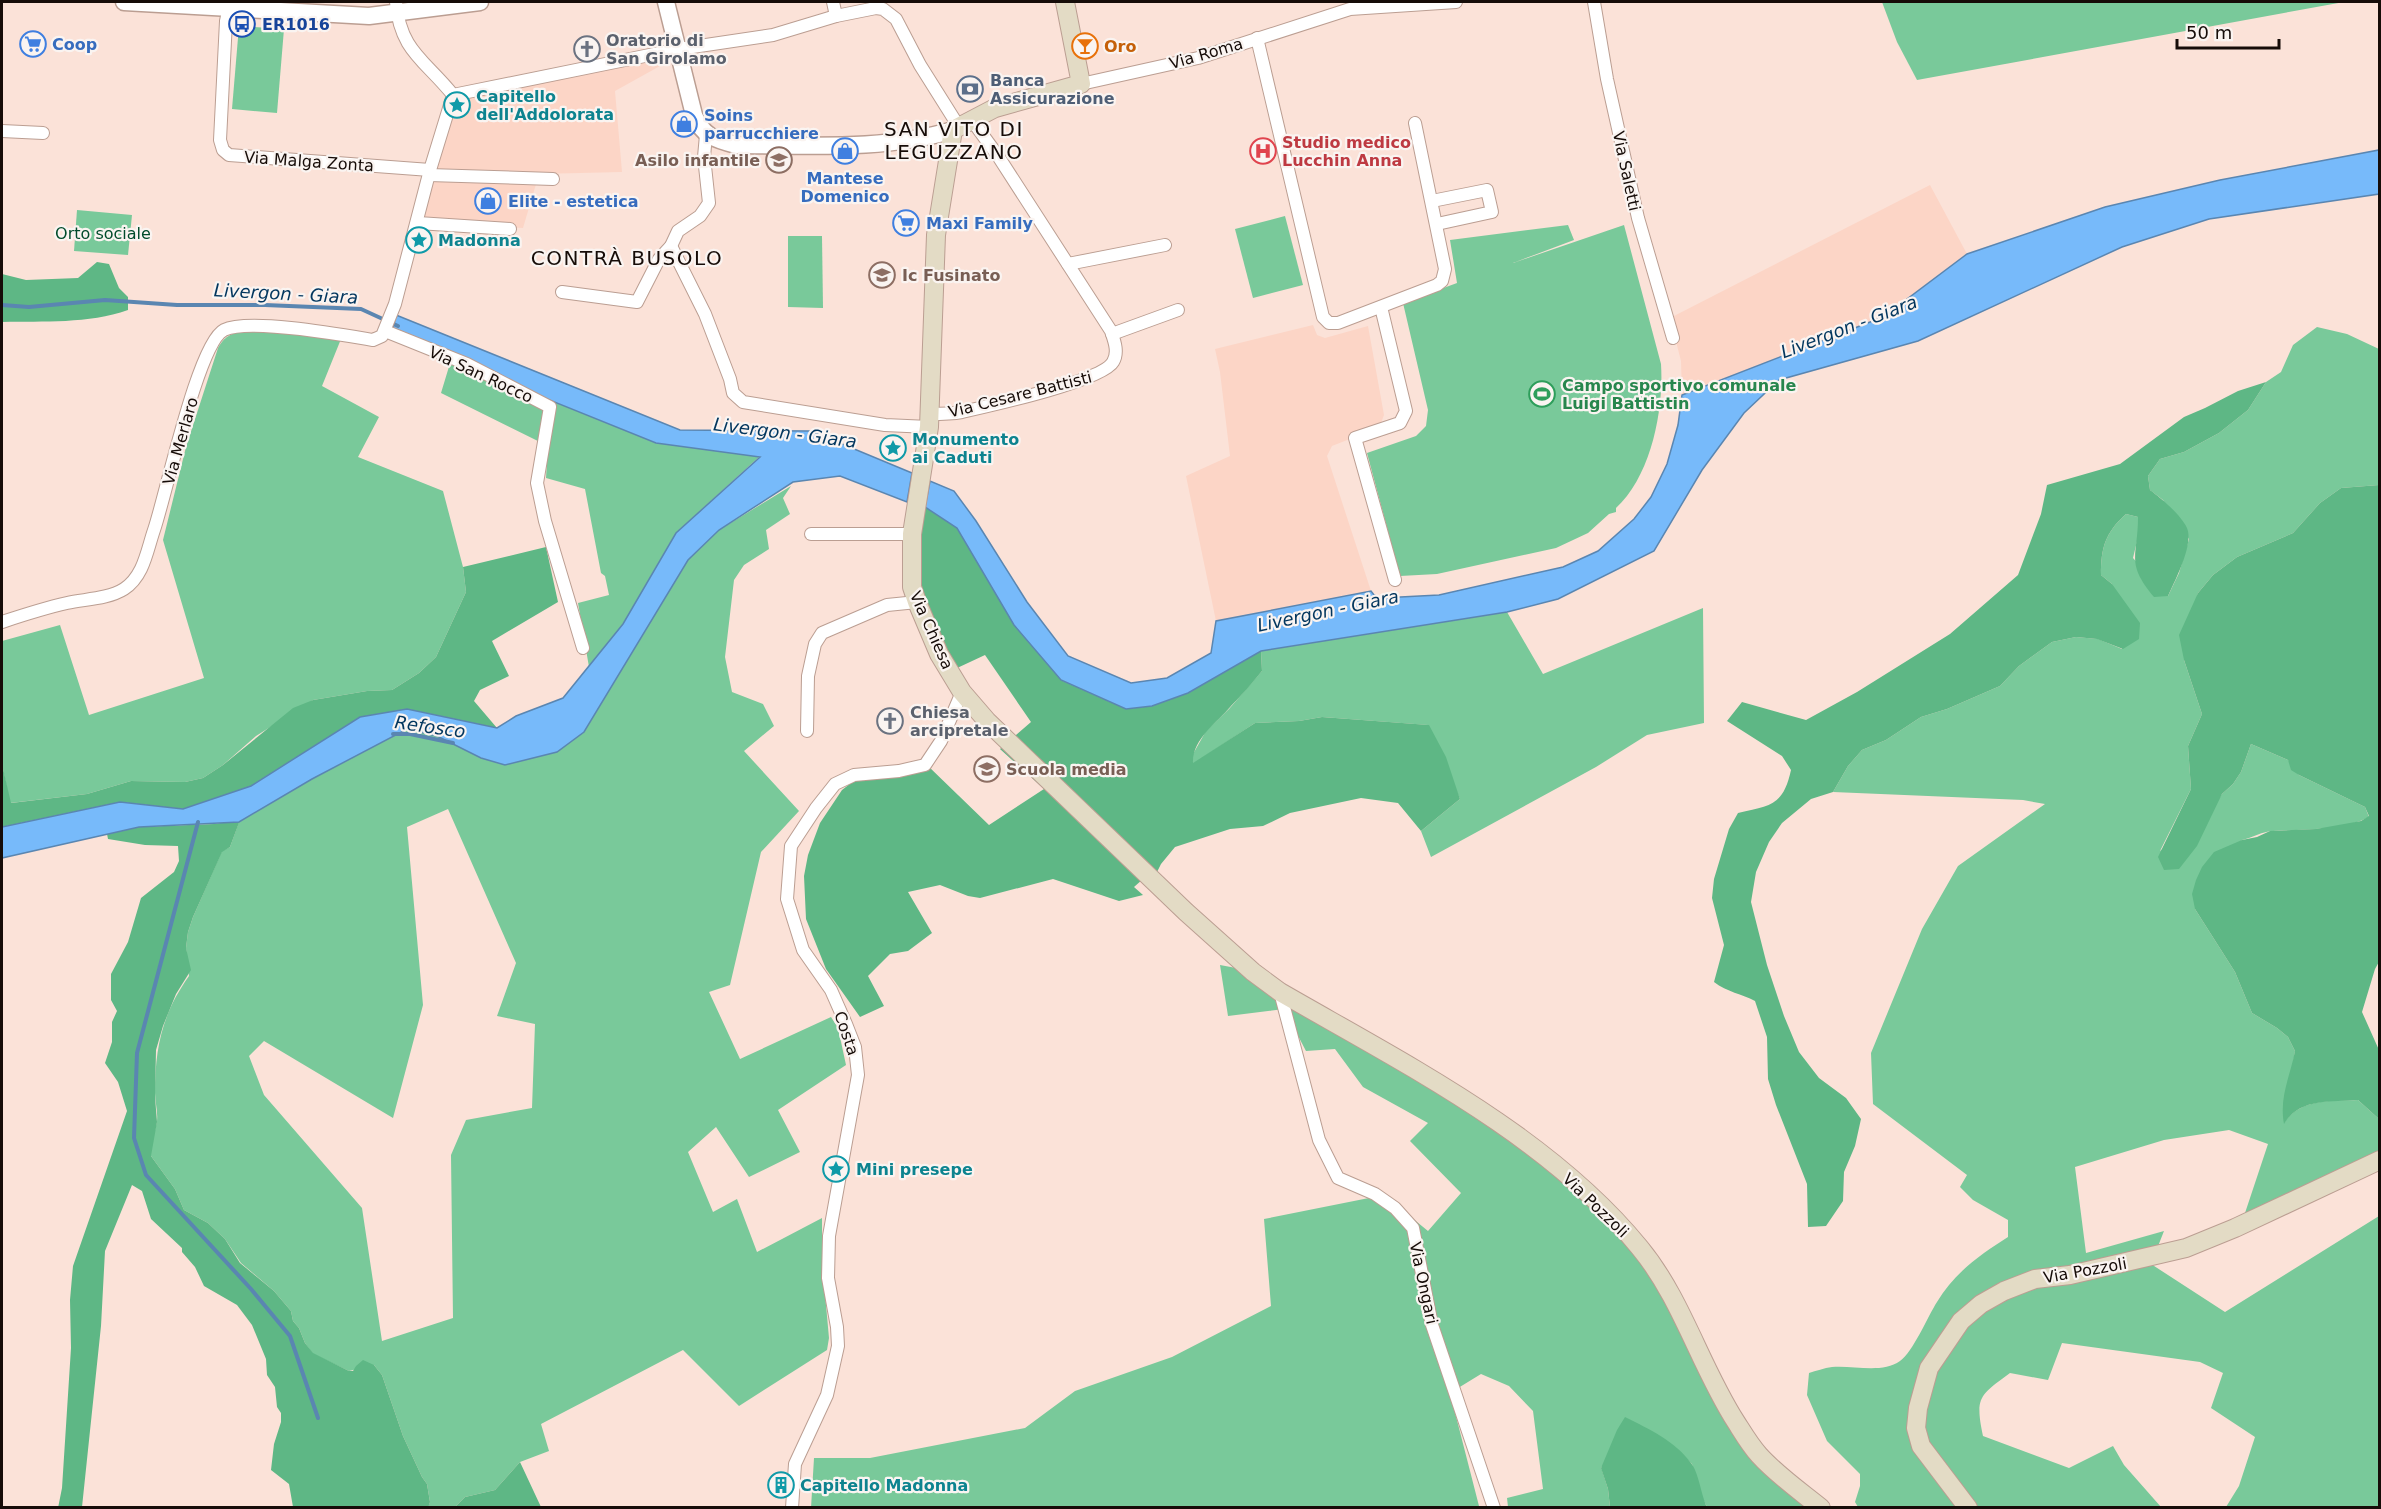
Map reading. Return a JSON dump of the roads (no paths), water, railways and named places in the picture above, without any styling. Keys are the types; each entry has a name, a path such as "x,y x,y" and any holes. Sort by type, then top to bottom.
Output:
{"main road":[{"path":"1065,2 1081,84"},
{"name":"Via Roma","path":"961,125 995,108 1081,84"},
{"name":"Via Chiesa","path":"961,125 936,235 929,421 912,534 912,586 917,602 939,654 962,692 987,721 1186,912 1253,972 1280,992"},
{"name":"Via Pozzoli","path":"1280,992 1472,1103 1564,1172 1594,1200 1640,1248 1656,1272 1672,1297 1717,1392 1758,1454 1778,1474 1821,1508"},
{"name":"Via Pozzoli","path":"1968,1508 1921,1446 1916,1428 1918,1408 1929,1368 1960,1321 1981,1304 2004,1291 2035,1279 2070,1275 2186,1248 2235,1228 2379,1160"}],"street":[{"path":"124,2 229,5 340,16 369,16 396,7 480,2"},
{"path":"666,2 679,49 690,104 699,127 706,135 736,146 873,144 929,137 961,125"},
{"path":"833,2 836,16"},
{"name":"Via Roma","path":"1081,84 1198,58 1351,5 1456,2"},
{"name":"Via Saletti","path":"1594,2 1607,79 1638,218 1672,338"},
{"name":"Via Malga Zonta","path":"229,5 220,140 223,150 229,155 430,173"},
{"path":"396,7 408,46 438,76 453,95"},
{"path":"453,95 679,49 773,35 836,16 876,8 883,9 896,19 920,65 961,125 1068,264 1112,334 1178,310"},
{"path":"1257,38 1323,317 1329,323 1338,323 1437,285 1442,281 1445,269 1415,123"},
{"path":"385,331 395,304 453,95"},
{"path":"2,130 43,133"},
{"path":"562,292 637,302 659,259 671,246 678,231 700,216 709,203 704,157 706,135"},
{"path":"430,173 553,179"},
{"path":"1432,201 1487,190 1492,212 1437,224"},
{"path":"418,223 510,229"},
{"path":"1068,264 1165,245"},
{"path":"671,246 705,314 730,379 733,393 743,402 885,425 929,421"},
{"path":"1381,307 1406,411 1400,423 1355,438 1395,580"},
{"name":"Via Merlaro","path":"2,622 124,589 140,573 161,508 179,436 206,357 218,335 225,330 240,326 307,329 373,340 378,339 385,331"},
{"name":"Via San Rocco","path":"385,331 467,364 550,407 537,483 545,521 583,648"},
{"name":"Via Cesare Battisti","path":"929,421 1083,380 1103,372 1114,362 1116,348 1112,334"},
{"path":"811,534 912,534"},
{"path":"807,731 808,676 815,644 822,633 887,605 917,602"},
{"name":"Costa","path":"792,1508 795,1464 827,1395 838,1346 828,1278 829,1236 858,1075 855,1047 846,1024 831,990 803,950 787,899 791,846 835,784 854,775 899,771 925,765 934,754 949,726 962,692"},
{"name":"Via Ongari","path":"1280,992 1320,1140 1338,1178 1376,1194 1395,1208 1413,1228 1432,1325 1494,1508"}],"water":[{"path":"2379,150 2379,194 2209,219 2122,247 1918,341 1779,380 1744,413 1702,470 1654,551 1558,599 1507,612 1261,651 1188,693 1152,706 1126,709 1061,680 1014,625 957,528 925,507 930,481 954,491 976,521 1027,602 1068,656 1131,683 1167,678 1211,653 1216,621 1371,591 1381,598 1439,595 1563,567 1598,551 1634,519 1651,497 1667,464 1678,425 1682,395 1883,317 1967,254 2105,207 2220,180"},
{"path":"396,315 680,430 811,431 912,473 907,502 840,476 793,482 719,530 688,560 584,732 557,752 505,765 481,758 437,736 407,729 312,779 239,822 139,827 2,858 2,827 120,802 183,809 251,786 360,717 407,709 497,728 516,716 563,698 623,624 676,533 760,457 656,443 391,336"}],"waterway":[{"name":"Livergon - Giara","path":"2,305 29,307 105,300 177,305 265,305 361,309 398,326"},
{"name":"Refosco","path":"393,734 410,734 453,743"},
{"path":"198,822 137,1053 134,1138 146,1175 251,1289 290,1336 318,1418"}],"place":[{"name":"ER1016","path":"242,24"},
{"name":"Coop","path":"33,44"},
{"name":"Oro","path":"1085,46"},
{"name":"Oratorio di San Girolamo","path":"587,49"},
{"name":"Banca Assicurazione","path":"970,89"},
{"name":"Capitello dell'Addolorata","path":"457,105"},
{"name":"Soins parrucchiere","path":"684,124"},
{"name":"Mantese Domenico","path":"845,151"},
{"name":"Studio medico Lucchin Anna","path":"1263,151"},
{"name":"Asilo infantile","path":"779,160"},
{"name":"Elite - estetica","path":"488,201"},
{"name":"Maxi Family","path":"906,223"},
{"name":"Madonna","path":"419,240"},
{"name":"Ic Fusinato","path":"882,275"},
{"name":"Campo sportivo comunale Luigi Battistin","path":"1542,394"},
{"name":"Monumento ai Caduti","path":"893,448"},
{"name":"Chiesa arcipretale","path":"890,721"},
{"name":"Scuola media","path":"987,769"},
{"name":"Mini presepe","path":"836,1169"},
{"name":"Capitello Madonna","path":"781,1485"}],"district":[{"name":"SAN VITO DI LEGUZZANO","path":"954,140"},
{"name":"CONTRÀ BUSOLO","path":"627,258"}],"park label":[{"name":"Orto sociale","path":"103,233"}]}
